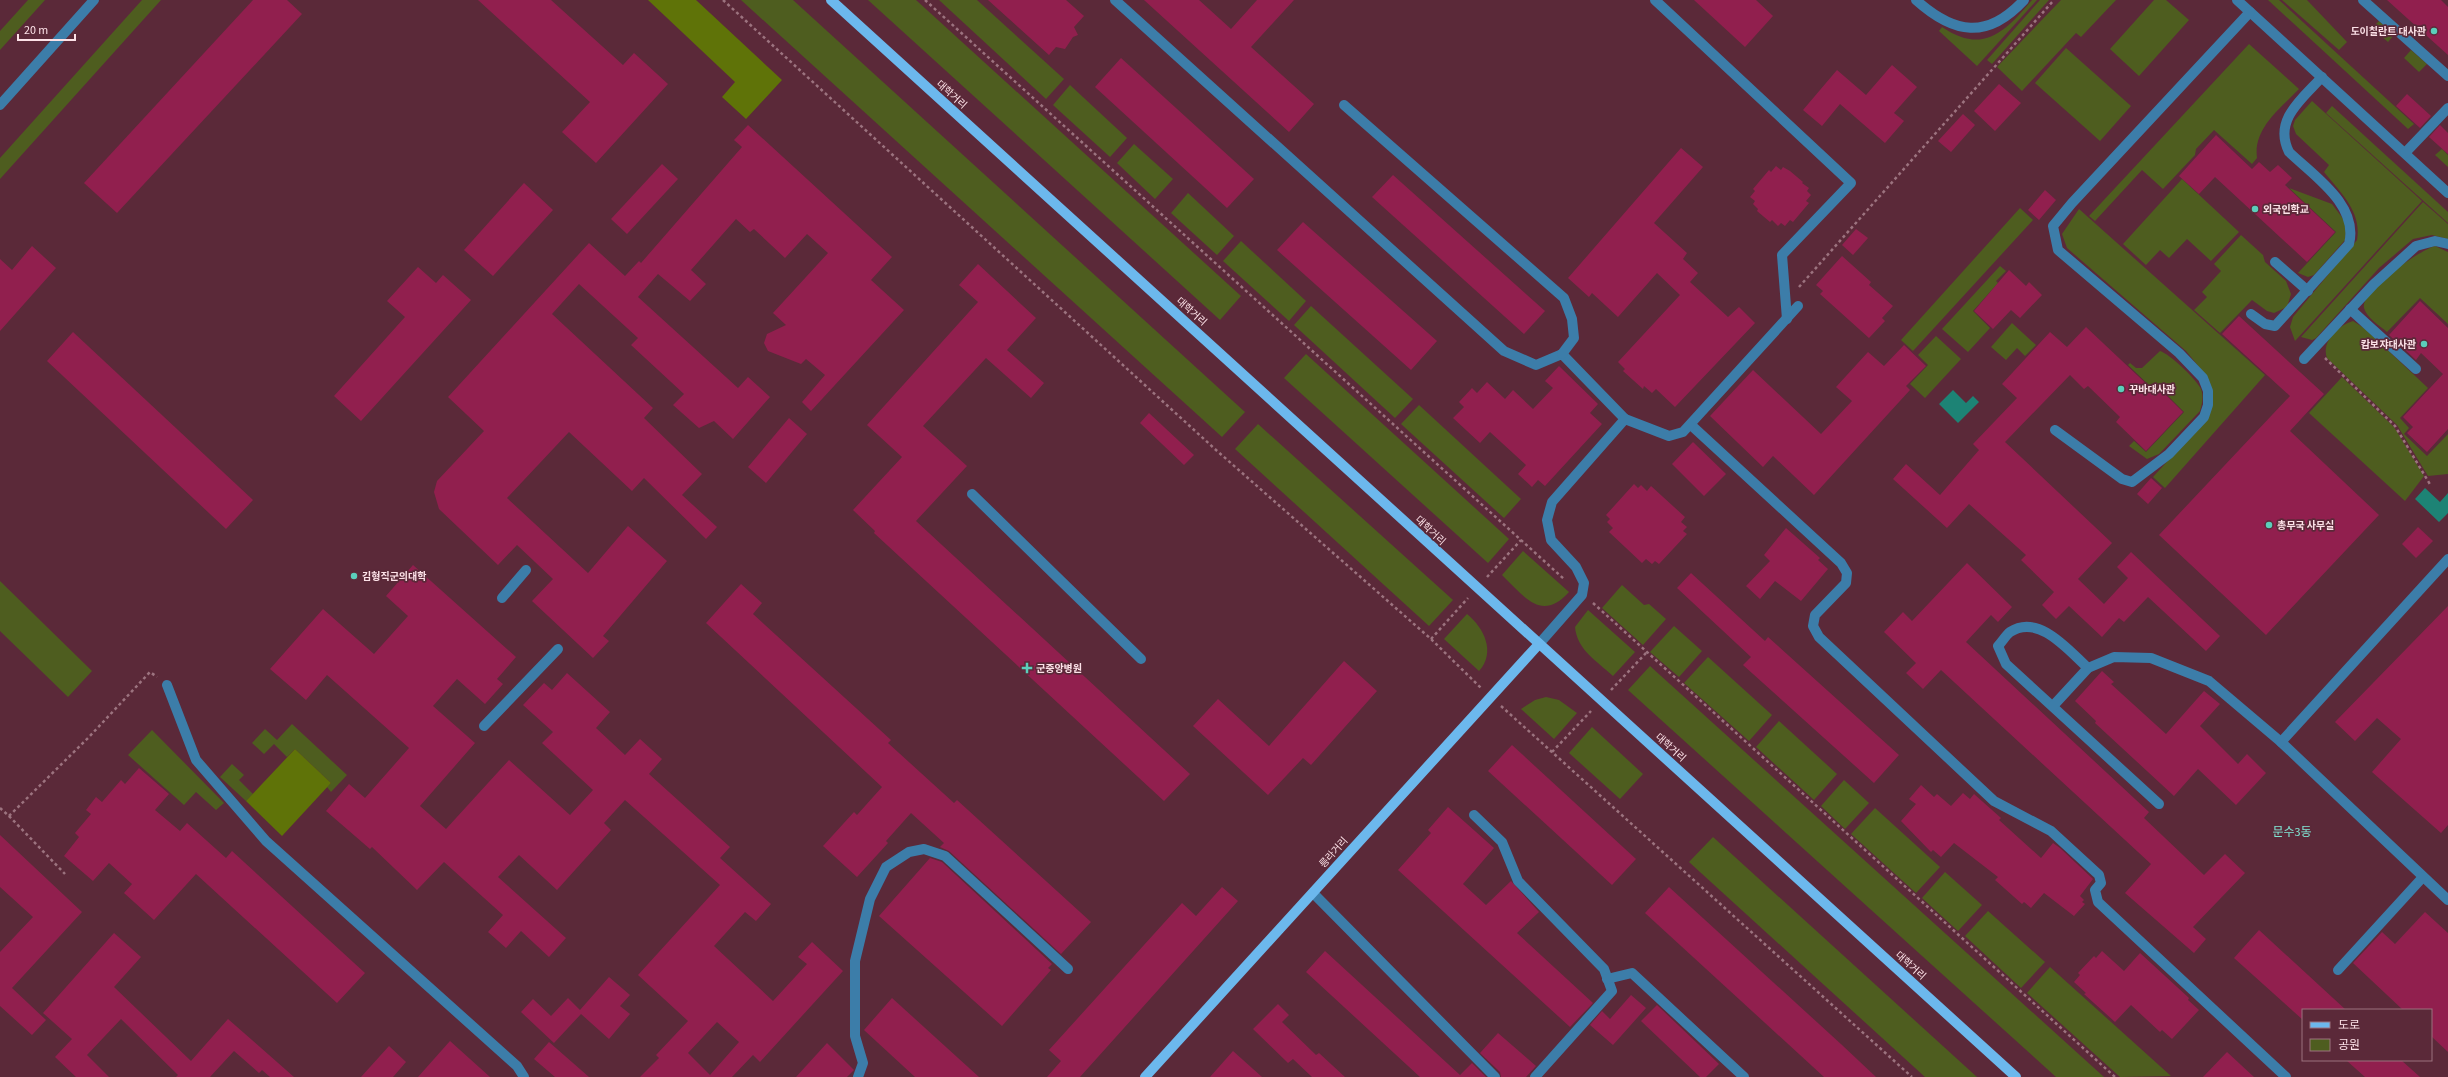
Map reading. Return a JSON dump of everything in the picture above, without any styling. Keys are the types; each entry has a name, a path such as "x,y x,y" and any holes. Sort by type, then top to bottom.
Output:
{"main road":[{"name":"대학거리","path":"831,0 2016,1077"},
{"name":"릉라거리","path":"1145,1077 1538,644"}],"street":[{"path":"0,105 94,0"},
{"path":"1115,0 1504,351 1536,365 1562,354 1574,338 1572,318 1564,298 1344,105"},
{"path":"1655,0 1851,183 1782,256 1787,319"},
{"path":"1916,0 1933,15 1966,29 1982,28 1994,23 2024,0"},
{"path":"2237,0 2448,193"},
{"path":"2364,0 2448,76"},
{"path":"2055,430 2122,479 2132,482 2169,454 2204,417 2208,405 2208,391 2202,378 2179,353 2058,250 2053,226 2078,197 2250,12"},
{"path":"2251,314 2265,324 2275,326 2349,244 2352,230 2347,212 2338,199 2289,152 2284,142 2283,131 2287,117 2322,78"},
{"path":"2405,153 2448,108"},
{"path":"2304,359 2374,284 2416,246 2435,240 2448,244"},
{"path":"2275,262 2308,291"},
{"path":"1562,354 1625,419 1669,436 1683,432 1691,425 1798,306"},
{"path":"2350,309 2416,369"},
{"path":"1538,644 1582,595 1584,582 1576,567 1551,540 1547,520 1552,502 1625,419"},
{"path":"1691,425 1841,563 1847,573 1846,583 1815,615 1813,626 1819,637 1994,801 2051,831 2098,875 2101,883 2095,890 2098,902 2286,1077"},
{"path":"972,494 1141,659"},
{"path":"2281,742 2448,559"},
{"path":"502,598 526,570"},
{"path":"2088,668 2048,632 2026,626 2010,632 1998,646 2006,664 2159,804"},
{"path":"484,726 558,649"},
{"path":"2053,706 2088,668 2114,657 2151,658 2209,681 2281,742 2447,898"},
{"path":"167,685 196,760 266,841 517,1066 524,1077"},
{"path":"1474,815 1502,842 1518,880 1604,969 1612,991 1535,1077"},
{"path":"858,1077 863,1063 855,1036 855,961 870,898 886,867 909,852 924,849 945,856 1068,969"},
{"path":"2338,970 2423,877"},
{"path":"1313,893 1494,1077"},
{"path":"1608,979 1632,974 1744,1077"}],"path":[{"path":"724,0 1216,450 1431,639 1490,697 1912,1077"},
{"path":"925,0 2115,1077"},
{"path":"1798,306 1799,287 2054,0"},
{"path":"2314,348 2395,426 2431,486"},
{"path":"9,816 89,737 150,672 167,685"},
{"path":"0,808 65,874"}],"green space":[{"path":"28,0 45,0 0,50 0,31"},
{"path":"142,0 161,0 0,179 0,158"},
{"path":"648,0 696,0 782,80 746,119 722,97 735,82"},
{"path":"741,0 793,0 1245,412 1222,437"},
{"path":"868,0 916,0 1241,296 1220,320"},
{"path":"939,0 977,0 1064,79 1046,99"},
{"path":"2032,0 2037,0 1977,66 1939,31 1942,27 1957,35 1970,39 1981,39 1992,36 2012,22"},
{"path":"2040,0 2049,0 1992,64 1987,60"},
{"path":"2061,0 2116,0 2081,37 2076,33 2022,91 1997,67"},
{"path":"2154,0 2166,0 2189,20 2139,76 2110,49"},
{"path":"2268,0 2279,0 2414,124 2408,129"},
{"path":"2282,0 2307,0 2347,42 2339,50"},
{"path":"2379,21 2394,35 2388,42 2372,28"},
{"path":"2249,44 2299,89 2277,111 2264,128 2259,137 2257,158 2252,164 2214,130 2196,149 2195,155 2163,189 2142,170 2095,221 2089,216"},
{"path":"2066,48 2131,106 2100,141 2035,83"},
{"path":"2411,50 2427,64 2419,72 2404,58"},
{"path":"1070,85 1127,138 1110,157 1053,105"},
{"path":"2312,101 2422,201 2295,341 2290,327 2293,317 2357,240 2358,230 2349,203 2324,172 2329,165 2296,134 2293,126 2295,120"},
{"path":"2332,106 2448,212 2448,223 2326,113"},
{"path":"1134,144 1173,179 1155,199 1117,163"},
{"path":"2442,149 2448,155 2448,167 2435,155"},
{"path":"2182,179 2239,232 2211,261 2187,239 2169,258 2160,250 2146,265 2123,244"},
{"path":"2289,188 2332,204 2347,224 2345,240 2314,275 2308,277 2298,273 2336,232"},
{"path":"1188,193 1234,236 1217,255 1171,213"},
{"path":"2423,202 2448,224 2448,239 2432,235 2413,239 2379,268 2316,338 2312,340 2301,337"},
{"path":"2020,208 2033,220 1913,351 1901,340"},
{"path":"2079,209 2265,375 2165,488 2153,477 2206,419 2204,373 2186,351 2067,248 2062,234"},
{"path":"2241,235 2263,255 2265,262 2286,281 2291,294 2287,307 2274,313 2267,311 2252,300 2220,333 2194,310 2207,297 2202,292 2221,271 2214,264"},
{"path":"1241,241 1306,301 1289,321 1223,261"},
{"path":"2435,246 2448,252 2448,324 2420,298 2387,332 2367,315 2364,308 2365,301 2371,292 2392,272 2417,255"},
{"path":"2000,266 2006,271 1996,281 1998,283 1973,311 1990,328 1968,352 1942,329"},
{"path":"1311,306 1413,399 1395,418 1294,325"},
{"path":"2353,321 2364,328 2428,388 2400,418 2409,428 2404,434 2427,456 2448,434 2448,474 2428,476 2397,425 2327,358 2327,346 2332,335 2342,326"},
{"path":"2012,323 2036,345 2025,356 2017,348 2006,360 1991,347"},
{"path":"1936,336 1961,359 1925,398 1910,384 1928,365 1918,355"},
{"path":"2160,351 2176,362 2194,380 2201,389 2202,400 2200,411 2159,454 2147,459 2129,446 2134,441 2146,452 2184,412 2159,387 2155,391 2128,365 2130,363 2136,368 2142,368"},
{"path":"1306,354 1509,539 1488,563 1284,378"},
{"path":"2342,377 2394,427 2424,476 2405,501 2309,413"},
{"path":"1419,405 1521,499 1504,518 1401,424"},
{"path":"1258,424 1453,600 1429,626 1235,449"},
{"path":"1523,551 1569,592 1559,601 1550,605 1541,606 1525,598 1502,575"},
{"path":"0,581 92,671 68,697 0,631"},
{"path":"1622,585 1644,605 1649,604 1666,619 1643,645 1602,608"},
{"path":"1588,610 1635,652 1613,676 1584,649 1577,635 1575,627"},
{"path":"1467,614 1483,633 1486,641 1487,656 1479,671 1444,639"},
{"path":"1674,626 1702,651 1679,677 1650,652"},
{"path":"1708,657 1772,715 1749,741 1684,683"},
{"path":"1650,666 2104,1077 2056,1077 1628,690"},
{"path":"1546,697 1559,700 1577,713 1554,739 1521,709 1535,700"},
{"path":"1779,721 1837,774 1814,800 1756,747"},
{"path":"292,724 347,775 331,792 327,787 331,783 295,749 287,757 274,744 264,754 252,743 265,729 277,740"},
{"path":"1592,727 1643,774 1620,799 1569,753"},
{"path":"152,730 224,803 216,810 196,792 184,805 128,755"},
{"path":"295,749 331,783 282,836 246,801"},
{"path":"232,764 244,775 239,780 253,794 246,801 220,777"},
{"path":"1844,780 1869,803 1845,829 1821,806"},
{"path":"1875,808 1940,867 1916,893 1851,834"},
{"path":"1713,837 1977,1077 1925,1077 1689,862"},
{"path":"1945,872 1982,905 1958,931 1922,898"},
{"path":"1988,911 2045,962 2021,988 1965,936"},
{"path":"2050,967 2171,1076 2120,1077 2027,993"}],"shaded area":[{"path":"1953,390 1966,403 1973,396 1979,402 1958,423 1939,404"},
{"path":"2425,488 2440,502 2448,493 2448,513 2439,522 2415,499"}],"building":[{"path":"253,0 287,0 302,14 117,213 84,183"},
{"path":"478,0 551,0 623,65 634,53 668,84 596,163 562,132 590,102"},
{"path":"988,0 1066,0 1084,16 1074,27 1078,35 1073,37 1065,49 1056,47 1049,55"},
{"path":"1144,0 1199,0 1231,29 1257,0 1294,0 1251,47 1314,104 1289,132"},
{"path":"1694,0 1756,0 1773,16 1745,47"},
{"name":"도이칠란트 대사관","path":"2387,0 2441,0 2448,7 2448,55"},
{"path":"1121,58 1254,179 1227,208 1095,87"},
{"path":"1892,65 1917,87 1894,113 1904,121 1885,143 1840,104 1822,126 1803,110 1837,70 1866,95"},
{"path":"1999,84 2021,103 1995,131 1974,111"},
{"path":"2407,94 2431,116 2420,128 2396,106"},
{"path":"1963,114 1975,125 1951,152 1938,141"},
{"path":"748,125 892,257 871,280 904,310 811,411 802,402 825,375 806,359 801,364 768,351 764,343 767,334 786,325 773,313 828,253 807,234 785,258 754,229 750,232 736,219 691,270 706,284 690,301 658,274 638,297 738,388 748,377 770,397 733,439 714,421 699,428 673,405 684,394 631,345 638,338 579,284 552,314 653,408 644,418 702,474 682,495 717,527 706,539 644,478 632,491 569,432 507,498 588,573 628,526 667,561 603,636 609,641 593,658 532,601 553,579 517,545 498,565 439,509 434,492 437,481 484,431 448,397 589,243 625,276 639,261 641,263 742,147 734,140"},
{"path":"2440,125 2448,133 2448,154 2429,137"},
{"path":"2216,135 2252,169 2259,162 2270,172 2278,165 2292,178 2285,185 2335,232 2307,262 2215,177 2199,194 2179,176"},
{"path":"1681,148 1703,167 1654,223 1687,253 1683,259 1698,273 1690,282 1728,317 1739,307 1755,323 1675,407 1656,389 1652,393 1644,386 1643,389 1623,371 1625,369 1618,362 1680,295 1657,273 1618,317 1592,293 1589,297 1568,278"},
{"path":"662,164 678,179 627,234 611,219"},
{"path":"1776,166 1781,170 1783,167 1790,171 1809,188 1807,191 1811,195 1806,201 1809,203 1793,222 1790,220 1785,226 1781,223 1778,226 1772,220 1770,222 1757,211 1758,209 1753,204 1755,201 1750,197 1755,191 1753,189 1769,170 1771,172"},
{"path":"1393,175 1545,311 1524,334 1372,197"},
{"path":"524,183 553,210 493,276 464,250"},
{"path":"2045,190 2056,200 2039,220 2028,210"},
{"path":"1303,222 1437,341 1411,370 1277,250"},
{"path":"1856,229 1868,238 1853,255 1842,245"},
{"path":"32,246 56,268 0,331 0,259 12,270"},
{"path":"1842,256 1871,282 1869,285 1893,306 1882,318 1885,321 1869,338 1820,294 1823,291 1816,285"},
{"path":"978,264 1036,318 1007,350 1044,383 1031,398 986,358 923,426 967,466 916,521 1190,774 1164,801 874,533 875,531 853,510 902,457 867,425 978,302 959,285"},
{"path":"418,267 436,283 443,275 471,300 361,421 334,396 405,317 387,301"},
{"path":"2009,270 2026,286 2029,282 2042,295 2020,318 2011,310 1993,329 1974,311"},
{"path":"2420,301 2448,328 2448,429 2427,452 2407,433 2413,427 2403,417 2443,374 2421,353 2416,360 2389,335"},
{"name":"총무국 사무실","path":"2239,316 2324,394 2290,431 2379,515 2266,635 2159,535 2290,396 2222,334"},
{"path":"2086,327 2155,392 2159,388 2183,412 2146,451 2116,422 2120,417 2088,386 2084,389 2070,375 2005,442 2112,543 2078,579 2104,604 2128,578 2117,567 2131,552 2220,636 2206,651 2148,597 2124,622 2119,618 2102,637 2069,606 2056,619 2042,605 2054,592 2021,560 2026,555 1969,504 1947,528 1893,479 1906,464 1940,495 1979,450 1973,444 2017,398 2002,384 2050,332 2067,347"},
{"path":"73,332 253,500 226,529 47,361"},
{"path":"1904,345 1926,366 1906,386 1910,390 1814,495 1773,456 1763,467 1710,416 1753,370 1821,434 1852,401 1836,387 1868,352 1884,366"},
{"path":"1559,366 1598,404 1590,413 1602,424 1545,486 1538,480 1532,487 1518,474 1526,465 1490,432 1480,443 1453,418 1464,407 1459,402 1472,388 1477,393 1487,382 1505,399 1513,390 1533,409 1553,388 1545,381"},
{"path":"1149,413 1194,455 1184,465 1140,423"},
{"path":"789,418 807,434 766,483 748,467"},
{"path":"1693,442 1726,474 1704,496 1672,464"},
{"path":"2151,478 2162,488 2148,504 2137,494"},
{"path":"1634,484 1638,488 1641,485 1647,491 1651,486 1685,517 1681,522 1687,527 1683,531 1687,534 1659,564 1655,561 1652,564 1646,559 1642,563 1609,532 1613,528 1607,522 1610,519 1606,515"},
{"path":"2418,527 2433,541 2416,558 2402,544"},
{"path":"1786,528 1820,558 1818,560 1828,569 1801,601 1775,581 1760,599 1746,586 1770,561 1764,555"},
{"path":"1967,563 2012,607 1998,622 1991,615 1966,642 2149,812 2144,818 2204,875 2225,854 2245,873 2193,927 2206,939 2194,953 2125,893 2151,864 1941,670 1923,689 1906,673 1916,663 1884,632 1903,612 1912,621"},
{"path":"413,565 516,657 497,679 503,684 485,704 457,679 433,706 475,743 420,806 446,829 509,760 570,815 593,790 542,743 553,732 523,705 544,683 552,690 567,673 610,712 596,728 625,755 640,739 662,759 649,774 730,847 720,858 771,904 756,921 745,912 714,946 773,1001 807,964 798,957 812,942 843,971 760,1062 753,1055 732,1077 640,1077 659,1058 656,1055 688,1021 638,975 720,885 625,800 604,823 611,830 557,890 519,855 498,877 566,938 549,957 521,931 506,948 488,932 503,915 444,862 417,890 372,847 370,849 326,811 349,784 365,798 409,748 327,675 306,700 270,669 323,609 374,654 408,616 386,596","holes":["717,1022 739,1042 710,1075 688,1053"]},
{"path":"1691,573 1765,641 1768,637 1899,755 1874,783 1743,665 1751,657 1677,588"},
{"path":"741,584 762,603 753,614 891,740 888,743 954,803 957,800 1091,922 1061,954 949,851 940,847 944,843 911,813 886,841 888,843 857,877 823,846 854,812 857,815 882,787 706,623"},
{"path":"2448,606 2448,825 2441,833 2372,772 2401,739 2377,718 2355,741 2335,722"},
{"path":"1344,661 1377,691 1311,765 1303,758 1268,795 1193,726 1218,699 1269,746"},
{"path":"2102,671 2114,682 2111,684 2166,734 2204,691 2220,704 2200,726 2238,764 2247,754 2266,773 2236,805 2198,769 2174,796 2095,723 2096,721 2075,701"},
{"path":"1512,745 1636,859 1612,885 1488,771"},
{"path":"139,768 169,794 155,810 180,831 187,823 226,858 232,851 365,973 337,1003 196,874 154,920 124,893 132,884 109,863 93,881 64,856 79,837 75,833 91,814 86,810 96,797 102,802 121,780 125,784"},
{"path":"1921,785 1934,797 1937,794 1951,806 1963,793 1970,799 1974,794 2001,818 1999,820 2041,858 2053,843 2060,848 2093,879 2080,896 2084,900 2082,902 2085,904 2074,916 2044,893 2031,908 2024,902 2022,904 1995,880 1998,877 1954,843 1941,857 1933,850 1931,852 1901,821 1916,804 1909,799"},
{"path":"1448,807 1494,848 1463,884 1486,905 1511,881 1539,912 1517,933 1593,1003 1570,1027 1398,870 1431,833 1428,830"},
{"path":"0,835 82,912 12,988 46,1020 32,1035 0,1006 0,952 33,917 0,887"},
{"path":"930,858 942,862 1052,964 1048,968 1051,970 1002,1026 879,916"},
{"path":"1222,887 1238,901 1080,1077 1047,1077 1061,1061 1049,1050 1182,903 1196,916"},
{"path":"1669,887 1876,1077 1824,1077 1645,913"},
{"path":"2425,912 2448,933 2448,1052 2432,1037 2432,1009 2402,1009 2353,963 2382,932 2395,944"},
{"path":"2259,930 2345,1009 2302,1009 2302,1019 2234,958"},
{"path":"114,933 141,957 114,987 191,1061 228,1019 294,1077 270,1077 262,1070 259,1073 234,1051 210,1077 176,1077 178,1075 121,1019 87,1055 109,1077 76,1077 55,1057 72,1039 43,1013"},
{"path":"1325,951 1460,1075 1472,1063 1486,1077 1420,1077 1306,972"},
{"path":"2102,951 2124,971 2140,953 2189,998 2188,1000 2199,1010 2172,1039 2162,1030 2160,1032 2131,1005 2115,1022 2084,994 2086,993 2074,982 2080,975 2078,973 2094,956 2096,958"},
{"path":"609,977 630,995 620,1006 630,1014 609,1039 581,1014 554,1043 521,1012 533,999 551,1016 568,998 580,1010"},
{"path":"1631,995 1646,1008 1613,1045 1590,1025 1602,1011 1610,1019"},
{"path":"892,998 979,1077 915,1077 864,1030"},
{"path":"1278,1004 1289,1015 1282,1022 1316,1055 1319,1053 1345,1077 1312,1077 1293,1059 1288,1063 1253,1029"},
{"path":"1657,1005 1719,1064 1706,1077 1700,1077 1641,1021"},
{"path":"1498,1033 1536,1066 1526,1077 1501,1077 1500,1072 1480,1053"},
{"path":"450,1041 490,1077 418,1077"},
{"path":"549,1042 589,1077 555,1077 534,1059"},
{"path":"827,1043 854,1070 847,1077 796,1077"},
{"path":"389,1046 406,1062 393,1077 361,1077"},
{"path":"1233,1051 1262,1077 1210,1077"},
{"path":"2227,1052 2254,1077 2203,1077"},
{"path":"2347,1061 2402,1061 2420,1077 2365,1077"}],"place":[{"name":"도이칠란트 대사관","path":"2434,31"},
{"name":"외국인학교","path":"2255,209"},
{"name":"캄보쟈대사관","path":"2424,344"},
{"name":"꾸바대사관","path":"2121,389"},
{"name":"총무국 사무실","path":"2269,525"},
{"name":"김형직군의대학","path":"354,576"},
{"name":"군중앙병원","path":"1027,668"}],"district":[{"name":"문수3동","path":"2292,832"}]}
